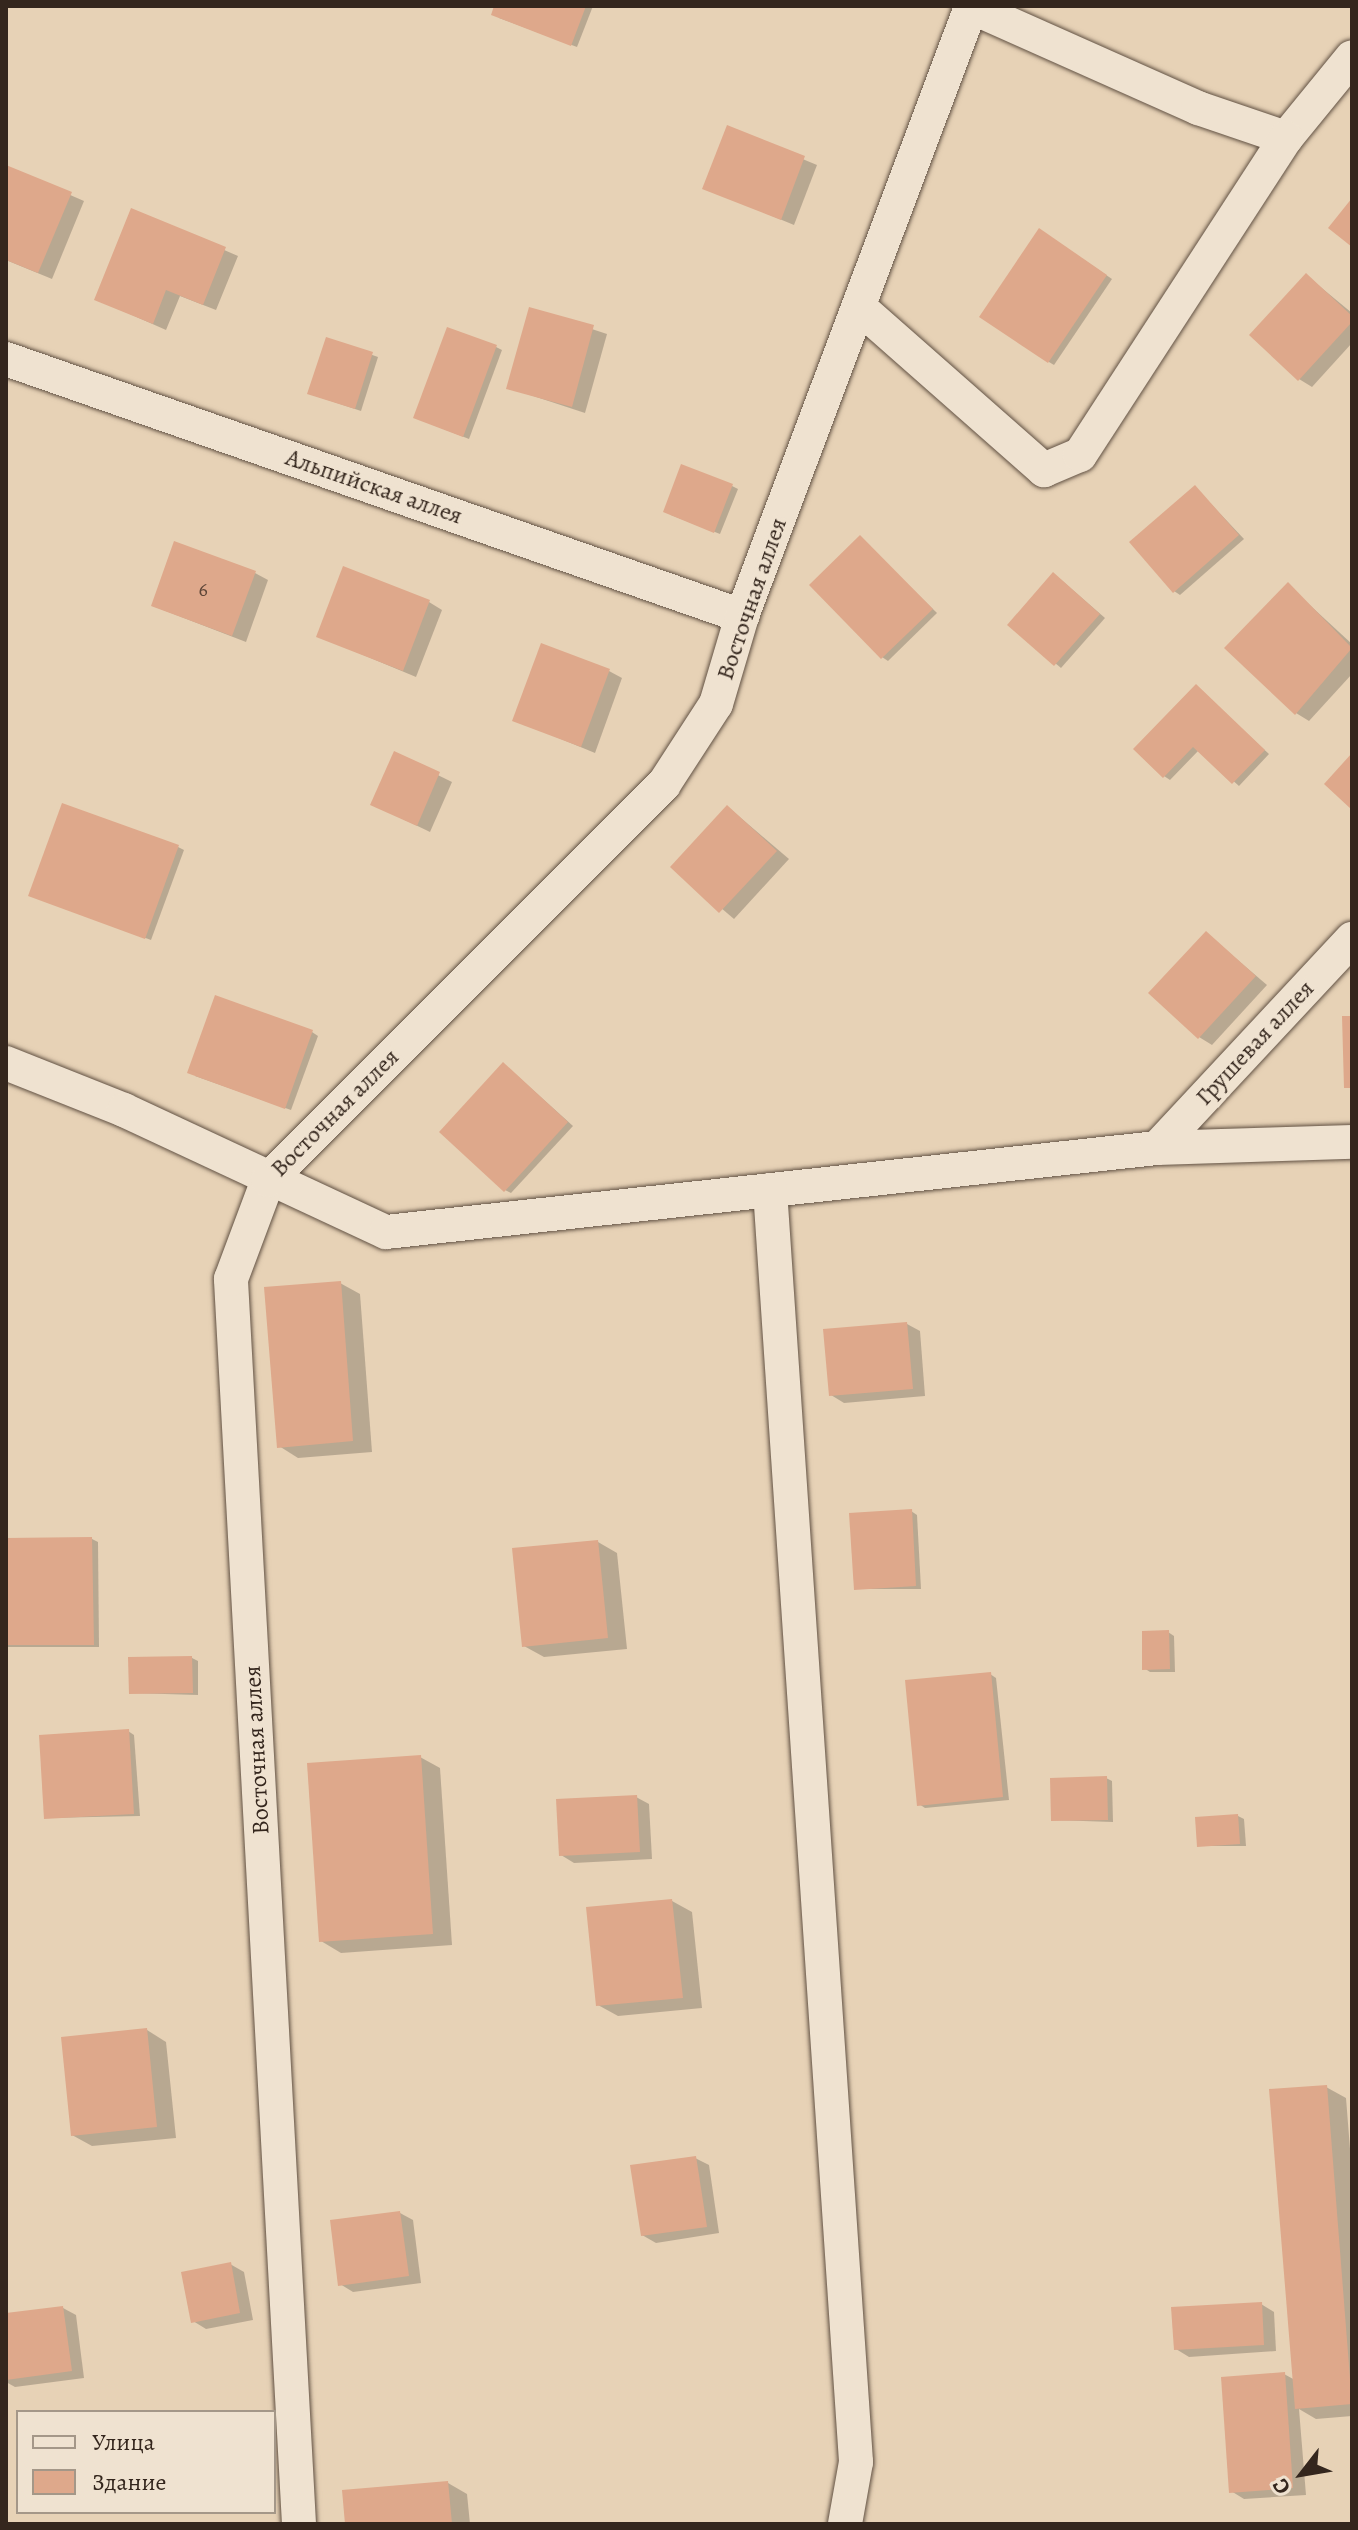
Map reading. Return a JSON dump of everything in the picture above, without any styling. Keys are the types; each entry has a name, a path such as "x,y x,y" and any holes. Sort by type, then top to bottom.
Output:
{"street":[{"path":"970,6 1198,108 1286,138"},
{"name":"Восточная аллея","path":"299,2524 231,1279 268,1180 664,784 716,704 742,616 970,6"},
{"path":"859,307 1044,470 1080,455 1286,138 1352,57"},
{"name":"Альпийская аллея","path":"6,359 742,616"},
{"name":"Грушевая аллея","path":"1157,1148 1352,939"},
{"path":"6,1063 124,1110 268,1180 386,1232 1157,1148 1352,1142"},
{"path":"770,1190 856,2462 845,2524"}],"building":[{"path":"494,6 586,6 571,46 491,15"},
{"path":"727,125 805,156 781,220 702,189"},
{"path":"6,165 72,192 38,273 6,260"},
{"path":"1352,198 1352,247 1328,228"},
{"path":"131,208 226,247 203,305 166,290 153,324 94,300"},
{"path":"1039,228 1107,275 1048,363 979,317"},
{"path":"1306,273 1352,316 1352,322 1298,381 1249,335"},
{"path":"529,307 594,325 572,407 506,389"},
{"path":"447,327 497,345 463,437 413,418"},
{"path":"326,337 373,352 355,409 307,394"},
{"path":"681,464 733,484 714,533 663,512"},
{"path":"1195,485 1239,535 1173,593 1129,542"},
{"path":"860,535 933,609 881,659 809,585"},
{"path":"174,541 256,571 232,636 151,606"},
{"path":"343,566 430,600 403,671 316,637"},
{"path":"1053,572 1100,614 1054,666 1007,625"},
{"path":"1288,582 1352,648 1295,715 1224,648"},
{"path":"541,643 610,669 581,747 512,721"},
{"path":"1196,684 1265,750 1232,784 1193,747 1163,778 1133,749"},
{"path":"394,751 440,772 417,826 370,805"},
{"path":"1352,753 1352,810 1324,784"},
{"path":"62,803 179,845 145,939 28,896"},
{"path":"727,805 777,851 719,913 670,867"},
{"path":"1206,931 1256,976 1198,1039 1148,993"},
{"path":"215,995 313,1030 285,1109 187,1073"},
{"path":"1342,1016 1352,1016 1352,1088 1344,1088"},
{"path":"503,1062 568,1122 504,1192 439,1132"},
{"path":"341,1281 353,1441 277,1448 264,1287"},
{"path":"907,1322 913,1389 829,1396 823,1329"},
{"path":"912,1509 916,1586 854,1590 849,1513"},
{"path":"92,1537 94,1645 6,1645 6,1538"},
{"path":"598,1540 608,1638 522,1647 512,1548"},
{"path":"1169,1630 1170,1669 1142,1670 1142,1631"},
{"path":"192,1656 193,1693 129,1694 128,1657"},
{"path":"991,1672 1003,1797 917,1806 905,1680"},
{"path":"129,1729 134,1814 44,1819 39,1735"},
{"path":"421,1755 433,1934 319,1942 307,1763"},
{"path":"1107,1776 1108,1820 1051,1821 1050,1778"},
{"path":"637,1795 640,1852 559,1856 556,1799"},
{"path":"1238,1814 1240,1844 1197,1847 1195,1817"},
{"path":"672,1899 683,1998 596,2006 586,1907"},
{"path":"147,2028 157,2127 71,2136 61,2037"},
{"path":"1327,2085 1352,2404 1295,2409 1269,2089"},
{"path":"696,2156 707,2227 641,2236 630,2165"},
{"path":"400,2211 409,2276 338,2286 330,2220"},
{"path":"231,2262 240,2313 191,2323 181,2272"},
{"path":"1262,2302 1264,2345 1174,2350 1171,2307"},
{"path":"63,2306 72,2371 6,2380 6,2313"},
{"path":"1285,2372 1293,2488 1229,2493 1221,2377"},
{"path":"448,2481 452,2524 345,2524 342,2490"}]}
